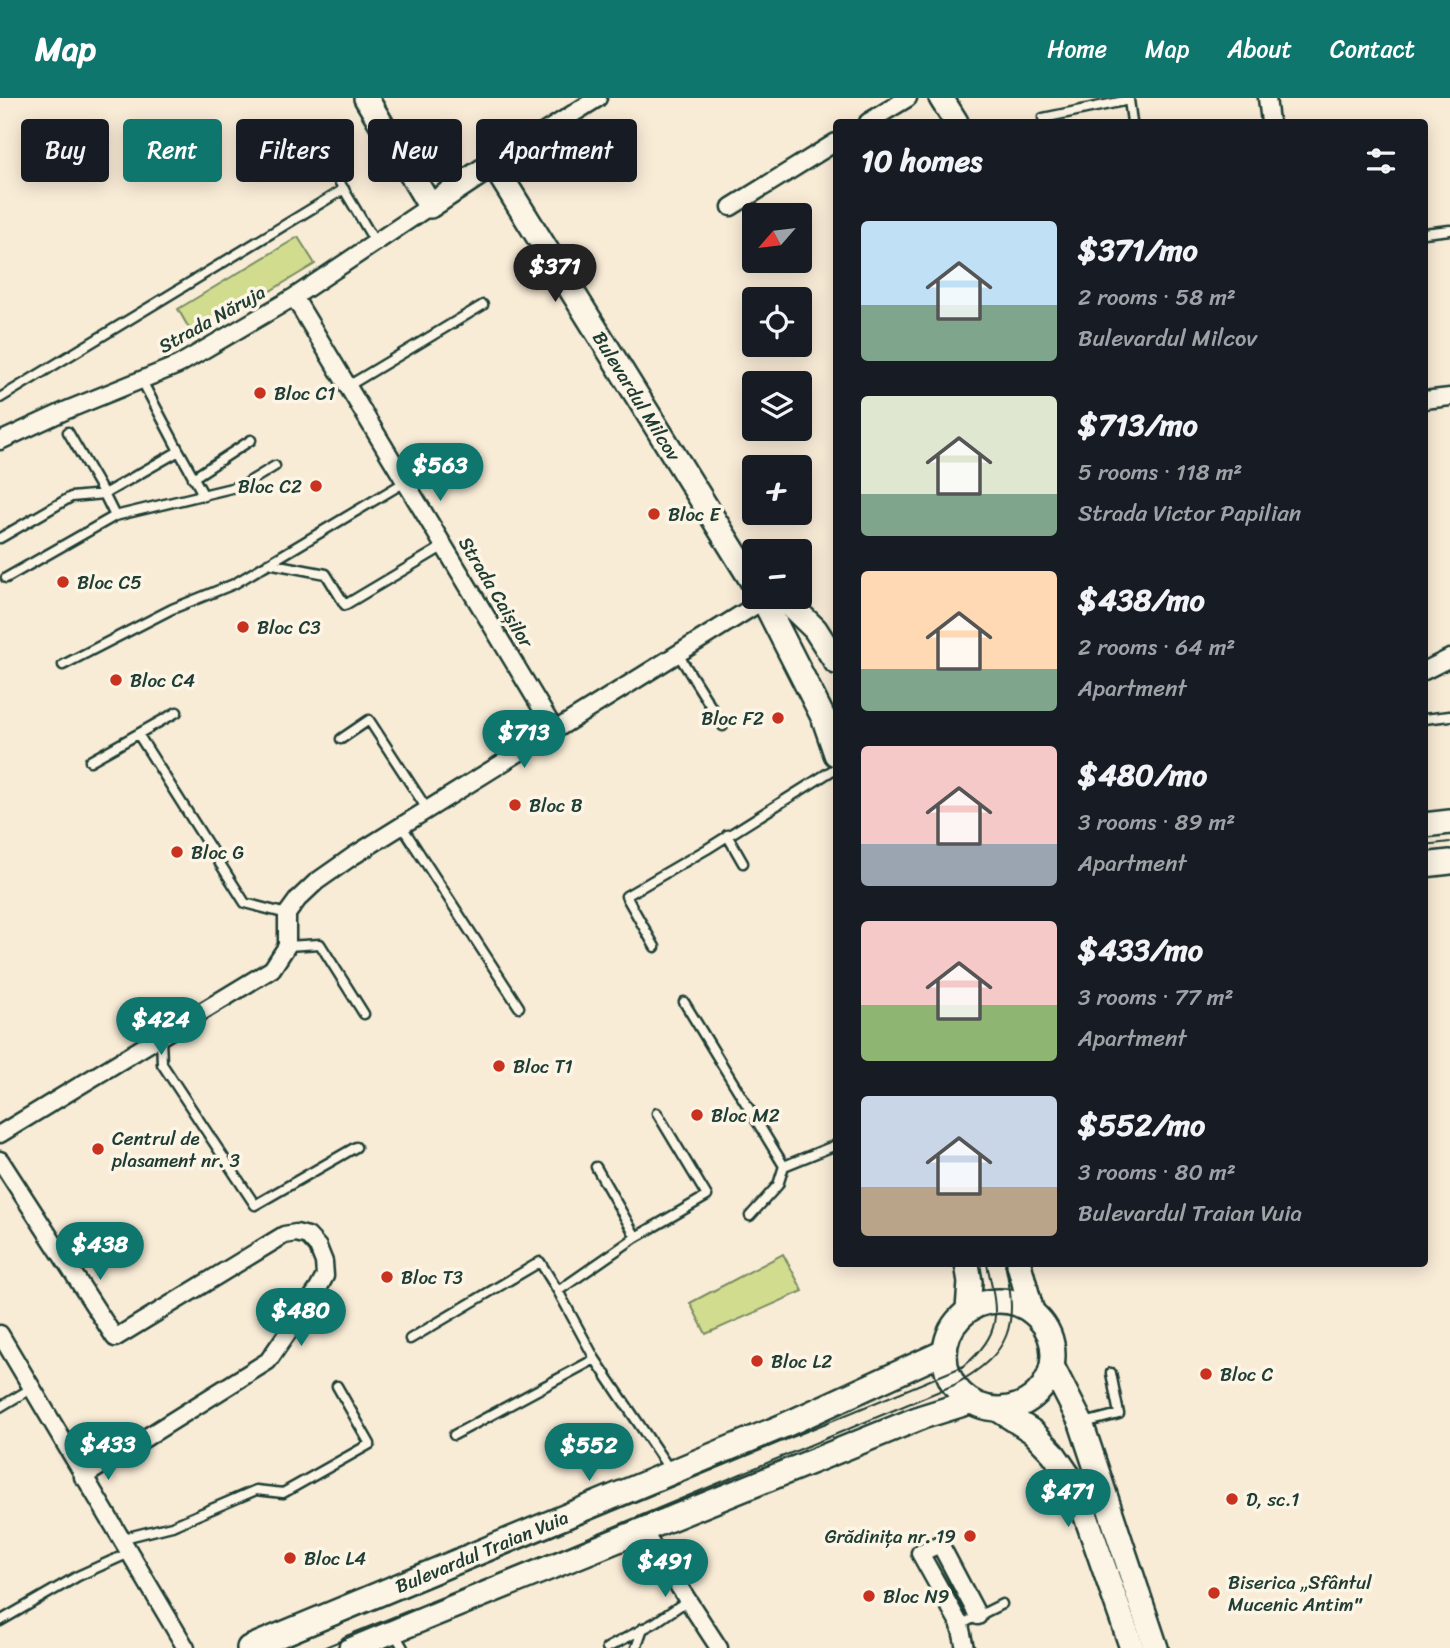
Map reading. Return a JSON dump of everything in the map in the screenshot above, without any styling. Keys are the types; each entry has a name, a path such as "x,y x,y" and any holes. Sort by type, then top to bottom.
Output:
{"main road":[{"path":"366,98 430,206 476,175"},
{"path":"941,98 954,119"},
{"name":"Bulevardul Milcov","path":"504,182 742,565"},
{"name":"Bulevardul Milcov","path":"768,609 824,719 833,745"},
{"path":"794,609 815,629 833,657"},
{"path":"1428,825 1450,822"},
{"path":"1428,865 1450,862"},
{"path":"968,1267 970,1282 968,1310"},
{"path":"1019,1267 1032,1312"},
{"path":"995,1300 1012,1302 1032,1312 1043,1323 1050,1336 1053,1351 1052,1366 1045,1383 1033,1397 1017,1406 999,1409 970,1402 954,1385 947,1372 944,1352 948,1335 956,1321 968,1310 995,1300"},
{"name":"Bulevardul Traian Vuia","path":"249,1648 783,1426 944,1352"},
{"path":"1052,1366 1082,1423 1156,1648"},
{"name":"Bulevardul Traian Vuia","path":"351,1648 398,1640 642,1530 922,1417 970,1402"},
{"path":"999,1409 1033,1432 1053,1452 1075,1485 1132,1648"}],"street":[{"path":"565,119 598,98"},
{"path":"873,119 908,98"},
{"path":"1266,98 1270,119"},
{"path":"731,207 833,144"},
{"name":"Strada Năruja","path":"0,441 178,365 294,296 430,206"},
{"name":"Strada Caișilor","path":"294,296 554,729"},
{"path":"1428,400 1450,397"},
{"path":"0,1134 272,970 287,946 287,914 316,882 401,825 678,654 742,607"},
{"path":"1428,666 1450,658"},
{"path":"0,1160 115,1338 284,1235 296,1233 308,1236 318,1248 324,1262 325,1276 318,1289 268,1361 83,1477"},
{"path":"0,1335 186,1648"},
{"path":"642,1530 719,1648"},
{"path":"965,1648 960,1626 920,1553 940,1544 978,1616"}],"lane":[{"path":"1043,118 1133,99 1132,119"},
{"path":"340,182 375,242"},
{"path":"0,398 344,189"},
{"path":"1428,233 1450,230"},
{"path":"348,386 483,305"},
{"path":"141,379 204,496"},
{"path":"68,432 115,516"},
{"path":"193,478 251,440"},
{"path":"0,538 71,497 104,494 179,451"},
{"path":"6,578 115,516 244,485 275,466"},
{"path":"63,665 172,609 234,584 405,482"},
{"path":"268,563 326,574 345,605 444,546"},
{"path":"678,654 723,726"},
{"path":"90,761 177,712"},
{"path":"1428,719 1450,716"},
{"path":"341,739 369,720 427,809"},
{"path":"138,734 245,903 287,914"},
{"path":"654,947 626,896 833,770"},
{"path":"401,825 519,1007"},
{"path":"727,835 743,863"},
{"path":"287,946 320,944 364,1014"},
{"path":"684,1002 784,1166 778,1185 750,1216"},
{"path":"160,1036 162,1064 255,1205 356,1147"},
{"path":"558,1290 636,1237 707,1196 657,1113"},
{"path":"784,1166 833,1146"},
{"path":"596,1167 636,1237"},
{"path":"410,1339 540,1262 596,1359 671,1472"},
{"path":"454,1435 596,1359"},
{"path":"1082,1423 1119,1413 1111,1373"},
{"path":"0,1621 125,1546 256,1490 283,1493 370,1444 337,1386"},
{"path":"0,1407 32,1388"},
{"path":"607,1648 688,1600"},
{"path":"960,1626 1002,1604"},
{"path":"636,1648 644,1628"}],"green space":[{"path":"298,237 315,264 194,337 178,309"},
{"path":"783,1254 803,1291 706,1334 690,1303"}],"tram line":[{"path":"1428,845 1450,842"},
{"path":"282,1648 964,1366 986,1342 995,1320 988,1267"},
{"path":"323,1648 954,1385 988,1361 1006,1336 1011,1305 1006,1267"}],"place":[{"name":"Bloc C1","path":"260,393"},
{"name":"Bloc C2","path":"316,486"},
{"name":"Bloc E","path":"654,514"},
{"name":"Bloc C5","path":"63,582"},
{"name":"Bloc C3","path":"243,627"},
{"name":"Bloc C4","path":"116,680"},
{"name":"Bloc F2","path":"778,718"},
{"name":"Bloc B","path":"515,805"},
{"name":"Bloc G","path":"177,852"},
{"name":"Bloc T1","path":"499,1066"},
{"name":"Bloc M2","path":"697,1115"},
{"name":"Centrul de plasament nr. 3","path":"98,1149"},
{"name":"Bloc T3","path":"387,1277"},
{"name":"Bloc L2","path":"757,1361"},
{"name":"Bloc C","path":"1206,1374"},
{"name":"D, sc.1","path":"1232,1499"},
{"name":"Grădinița nr. 19","path":"970,1536"},
{"name":"Bloc L4","path":"290,1558"},
{"name":"Biserica „Sfântul Mucenic Antim\"","path":"1214,1593"},
{"name":"Bloc N9","path":"869,1596"}]}
